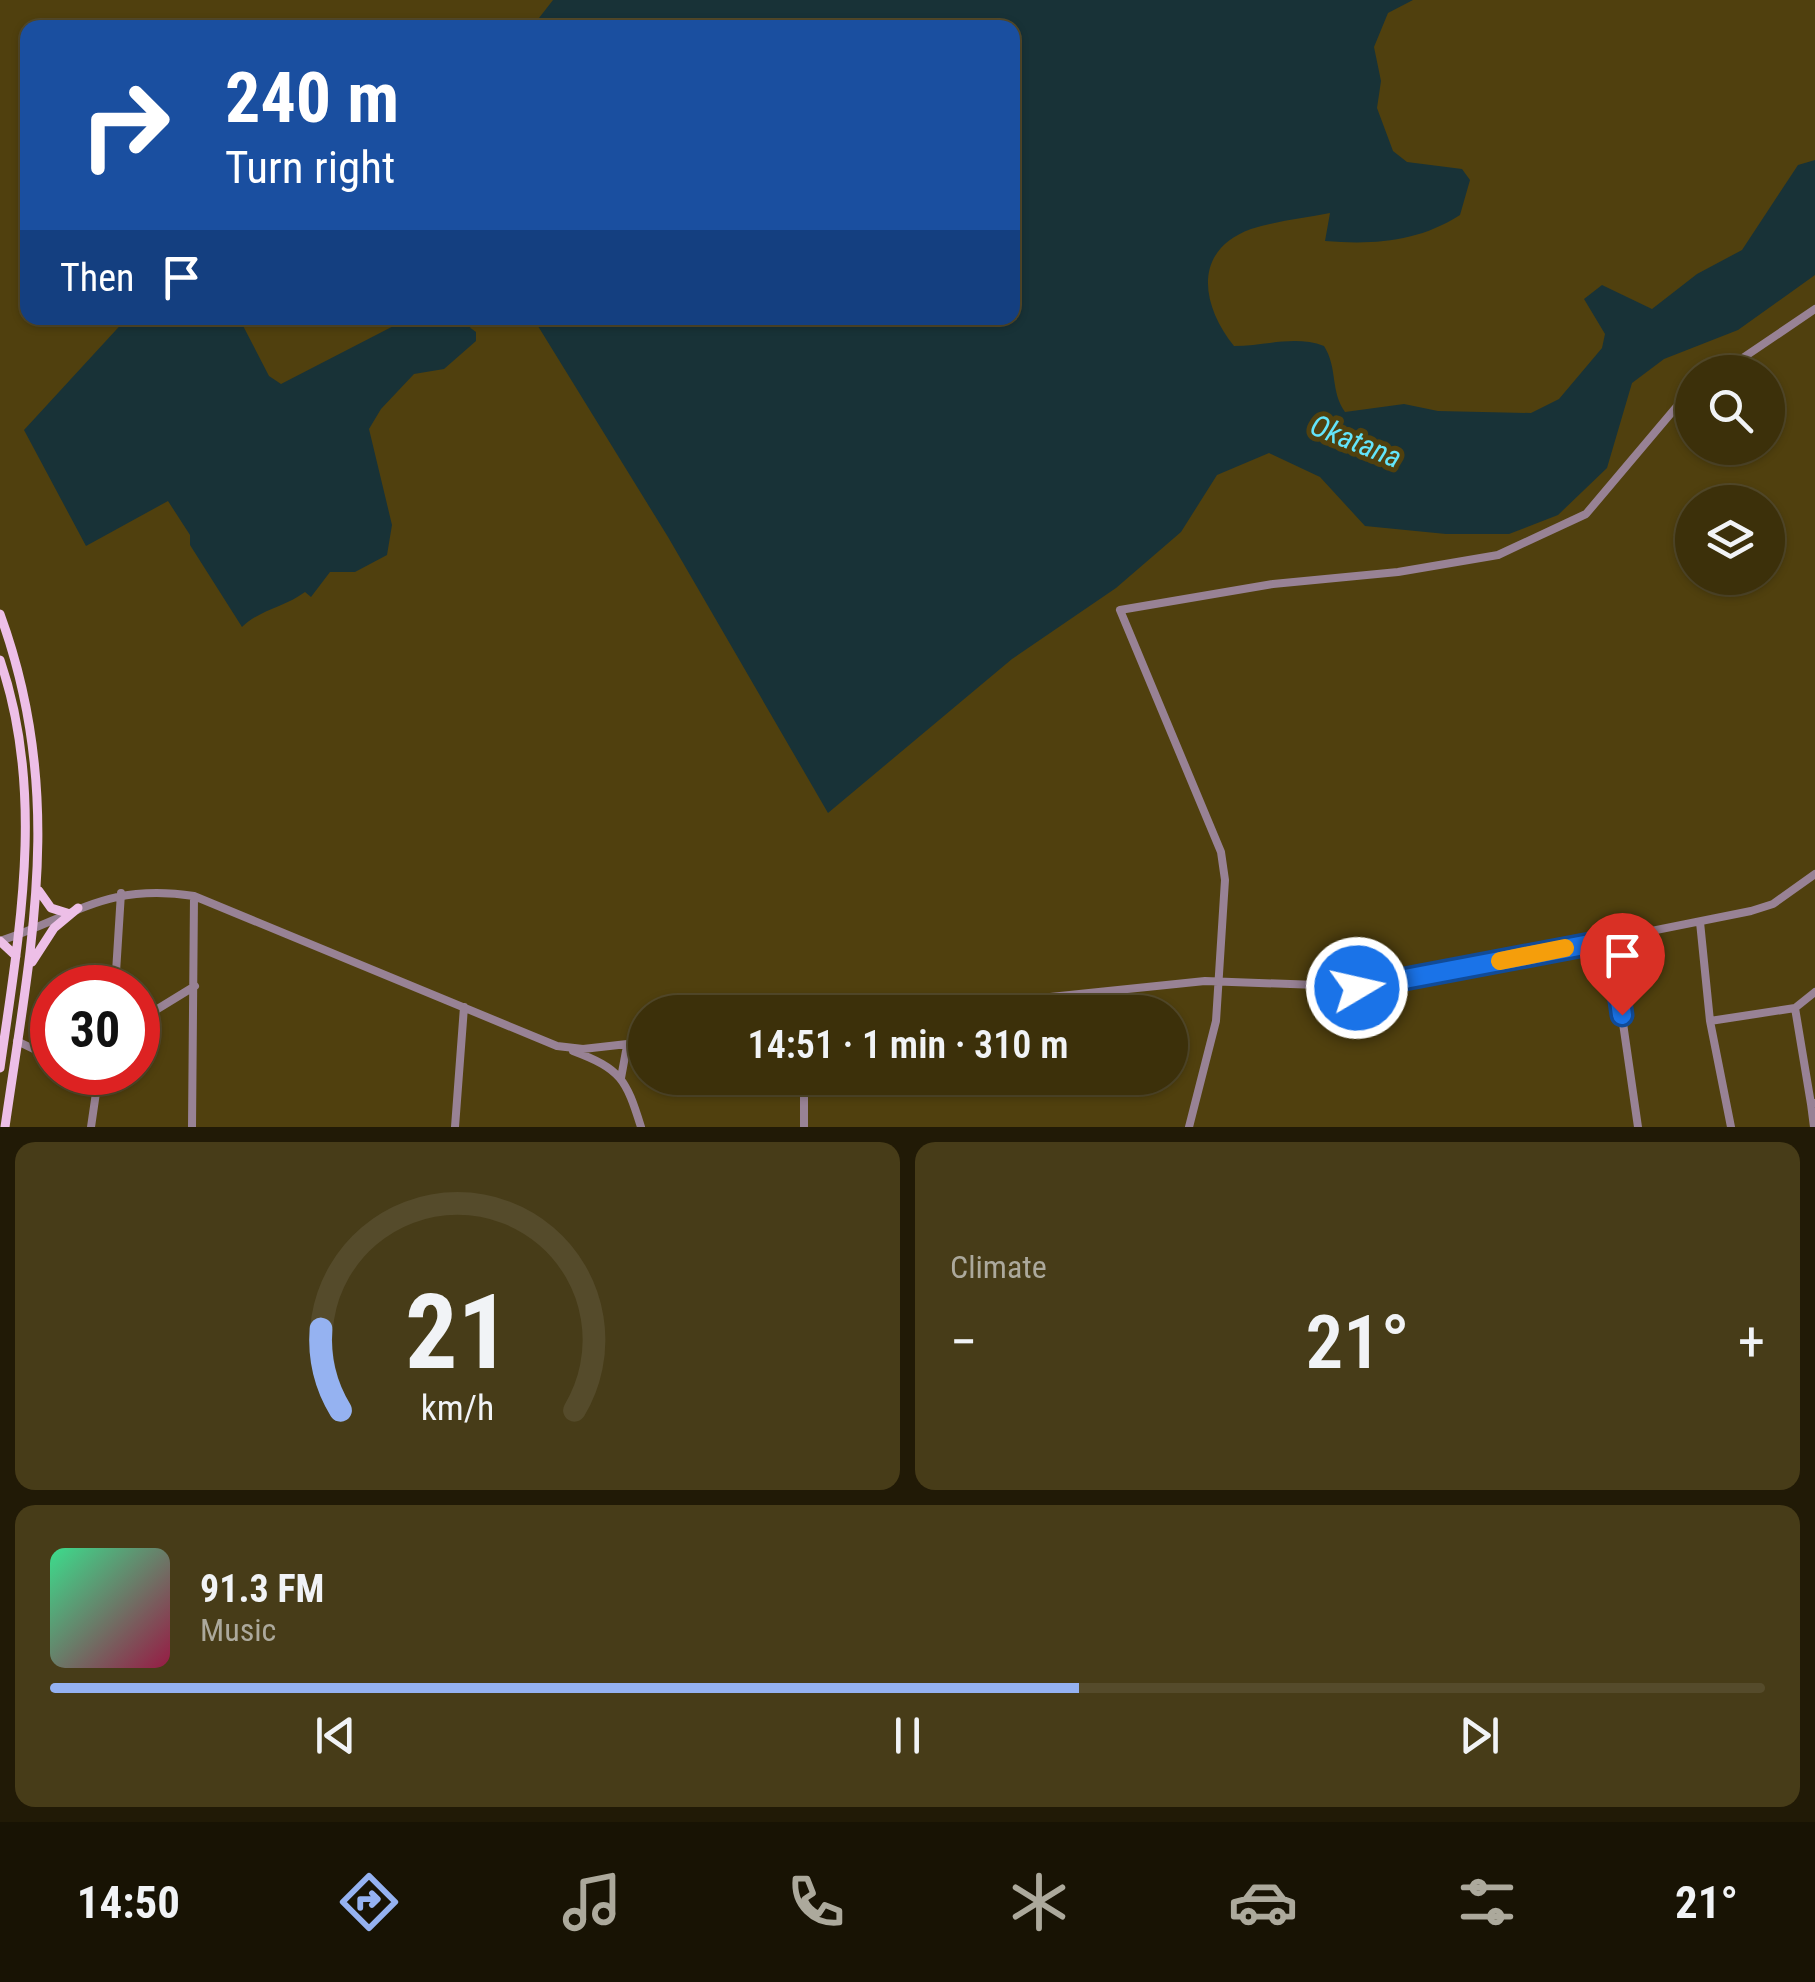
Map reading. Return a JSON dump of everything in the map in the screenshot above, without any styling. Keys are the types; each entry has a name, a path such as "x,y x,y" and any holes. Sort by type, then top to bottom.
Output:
{"main road":[{"path":"0,614 23,686 40,807 38,891 5,1127"},
{"path":"0,660 19,744 26,846 0,1068"},
{"path":"19,744 33,741"},
{"path":"38,891 51,908 67,913"},
{"path":"28,968 54,928 78,908"},
{"path":"0,941 16,956"}],"street":[{"path":"1747,355 1815,308"},
{"path":"1189,1127 1216,1020 1226,880 1221,852 1120,610 1498,555 1586,514 1675,408"},
{"path":"1071,995 1218,980 1364,988 1773,904 1815,874"},
{"path":"0,941 33,932 78,908 122,893 157,890 194,896 609,1064 630,1089 641,1127"},
{"path":"117,965 122,893"},
{"path":"192,1127 194,896"},
{"path":"1700,922 1710,1020 1731,1127"},
{"path":"1611,940 1638,1127"},
{"path":"160,1008 196,986"},
{"path":"1710,1020 1794,1008 1815,992"},
{"path":"456,1127 464,1007"},
{"path":"1794,1008 1814,1127"},
{"path":"18,1041 30,1047"},
{"path":"569,1049 628,1044"},
{"path":"621,1078 628,1051"},
{"path":"91,1127 96,1095"},
{"path":"804,1095 804,1127"}],"water":[{"name":"Okatana","path":"553,0 1413,0 1388,13 1374,47 1381,81 1377,108 1393,151 1407,162 1462,169 1470,180 1460,215 1428,231 1378,242 1325,241 1330,213 1261,226 1232,239 1219,251 1208,281 1215,314 1234,346 1291,341 1324,346 1345,412 1404,404 1438,411 1531,413 1559,399 1602,348 1605,334 1584,299 1602,285 1652,309 1697,274 1742,250 1798,165 1815,160 1815,275 1738,330 1664,359 1632,383 1607,468 1558,515 1509,534 1446,534 1365,526 1320,477 1269,453 1217,475 1181,532 1116,588 1012,659 828,813 668,537 537,325 1020,325 1020,20 537,20"},
{"path":"121,325 243,325 269,376 281,384 395,325 466,325 476,332 476,341 444,369 414,374 381,409 369,429 392,525 387,555 355,572 330,572 311,597 305,592 242,627 190,545 190,535 168,501 86,546 24,430"}],"slow traffic":[{"path":"1500,961 1565,948"}],"route":[{"path":"1357,988 1611,940 1622,1015"}]}
